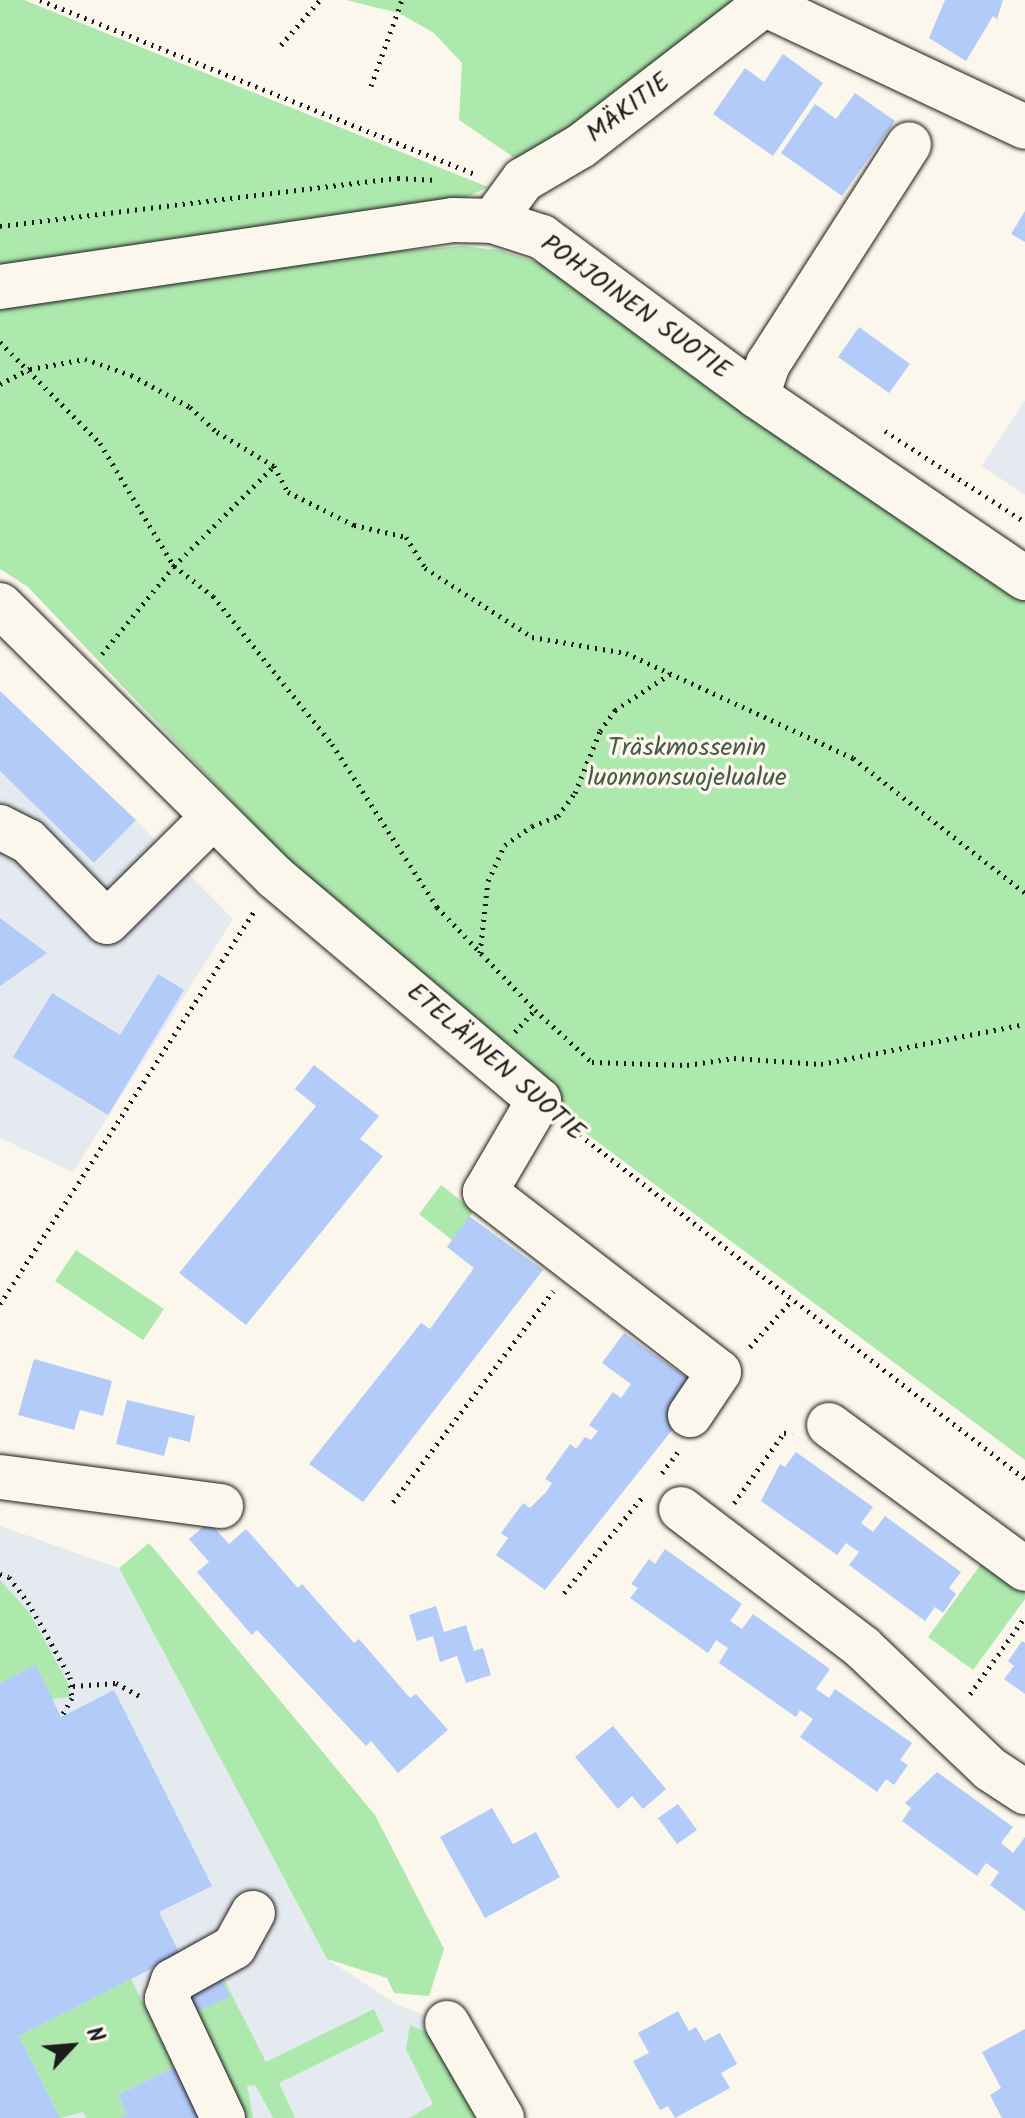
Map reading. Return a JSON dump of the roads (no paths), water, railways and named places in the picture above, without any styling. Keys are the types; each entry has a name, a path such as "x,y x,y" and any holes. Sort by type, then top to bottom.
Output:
{"street":[{"path":"768,2 1025,127"},
{"name":"MÄKITIE","path":"490,200 581,146 768,2"},
{"path":"757,396 768,364 909,144"},
{"name":"POHJOINEN SUOTIE","path":"0,287 453,220 490,200 757,396 1020,565"},
{"name":"ETELÄINEN SUOTIE","path":"0,605 276,878 539,1100 485,1192 719,1372 690,1415"},
{"path":"0,827 28,841 107,922 213,817"},
{"path":"829,1425 1025,1569"},
{"path":"0,1477 221,1506"},
{"path":"678,1513 862,1647 990,1769 1025,1792"},
{"path":"223,2118 174,2020 167,1999 173,1981 234,1947 253,1913"},
{"path":"447,2023 502,2118"}],"park label":[{"name":"Träskmossenin luonnonsuojelualue","path":"687,764"}]}
